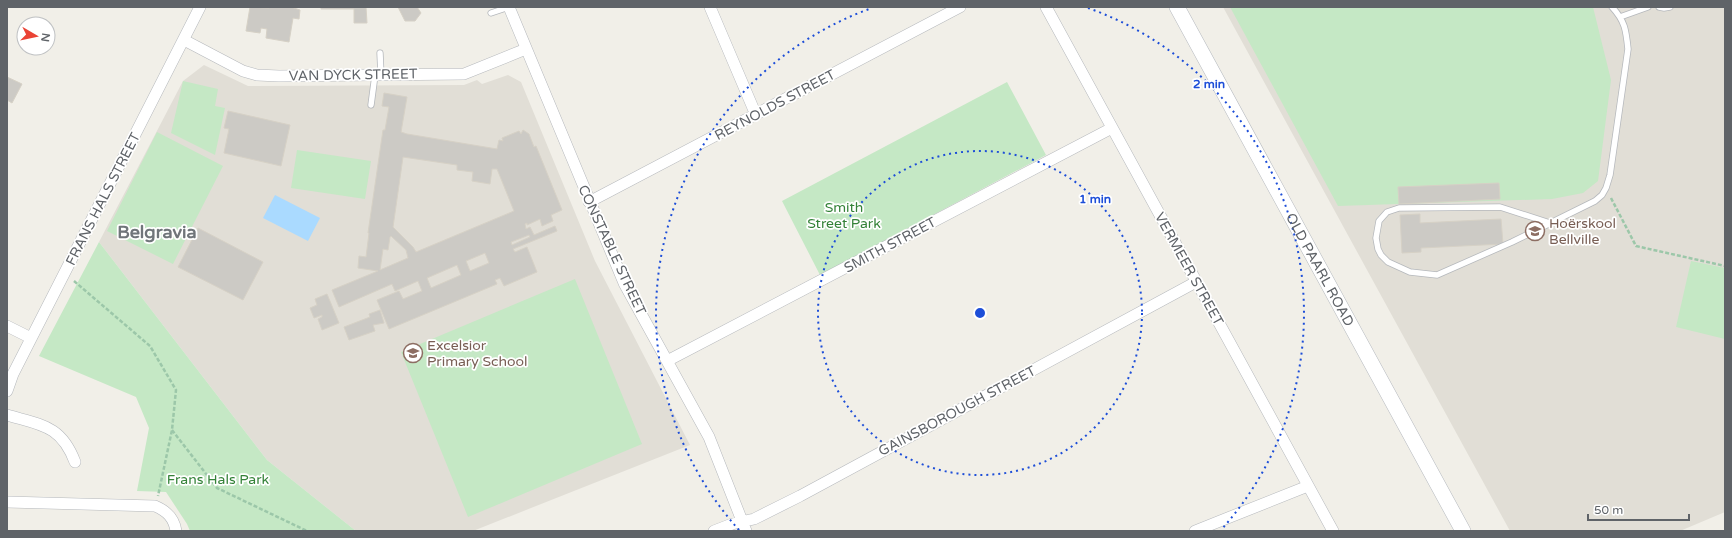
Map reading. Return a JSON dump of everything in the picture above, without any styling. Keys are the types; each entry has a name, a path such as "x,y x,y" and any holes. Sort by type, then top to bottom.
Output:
{"main road":[{"name":"OLD PAARL ROAD","path":"1177,7 1463,531"}],"street":[{"name":"FRANS HALS STREET","path":"7,391 13,374 200,7"},
{"name":"CONSTABLE STREET","path":"509,7 624,283 709,437 744,526"},
{"path":"710,7 756,115"},
{"name":"REYNOLDS STREET","path":"589,202 960,7"},
{"name":"VERMEER STREET","path":"1046,7 1333,531"},
{"name":"VAN DYCK STREET","path":"184,40 243,71 257,75 464,74 526,49"},
{"name":"SMITH STREET","path":"667,362 1112,128"},
{"name":"GAINSBOROUGH STREET","path":"714,531 744,526 754,519 800,496 1196,282"},
{"path":"7,326 32,338"},
{"path":"7,415 54,430 70,450 75,462"},
{"path":"1195,531 1308,486"},
{"path":"7,502 156,506 167,512 176,531"}],"lane":[{"path":"491,13 509,7"},
{"path":"1550,223 1500,207 1399,208 1387,212 1382,216 1378,226 1376,238 1378,249 1388,262 1410,272 1437,275 1550,223 1595,201 1602,195 1610,175 1628,49 1626,30 1620,17 1612,7"},
{"path":"1620,17 1648,7"},
{"path":"1659,7 1670,7"},
{"path":"371,105 378,75 380,53"}],"path":[{"path":"1606,188 1636,246 1725,266"},
{"path":"65,273 150,346 176,390 172,430 156,506"},
{"path":"172,430 217,488 307,531"}],"shaded area":[{"name":"Hoërskool Bellville","path":"1223,7 1725,7 1725,512 1680,531 1510,531"},
{"name":"Excelsior Primary School","path":"204,65 248,86 464,85 477,80 482,84 508,75 521,82 595,261 690,445 473,531 356,531 267,460 99,242 183,81"}],"green space":[{"path":"1230,7 1593,7 1611,80 1598,181 1583,193 1552,199 1338,206"},
{"path":"183,81 218,89 215,106 225,108 215,155 171,133"},
{"name":"Smith Street Park","path":"1007,82 1046,155 820,275 782,201"},
{"path":"157,132 223,166 173,264 107,231"},
{"path":"297,150 371,161 365,199 291,188"},
{"name":"Frans Hals Park","path":"99,242 267,460 356,531 190,531 166,492 137,491 149,428 136,397 39,356"},
{"path":"1691,261 1725,268 1725,339 1676,327"},
{"path":"575,279 642,444 468,517 401,352"}],"water":[{"path":"275,195 320,218 308,241 263,218"}],"building":[{"path":"250,7 291,7 300,10 299,19 293,18 289,42 266,38 267,29 261,28 260,33 246,31"},
{"path":"321,7 366,7 367,23 354,23 354,9 321,9"},
{"path":"398,7 417,7 421,13 415,21 405,21"},
{"path":"7,77 22,84 12,103 7,100"},
{"path":"384,93 407,97 401,132 407,134 497,149 499,140 503,141 502,138 519,131 521,134 523,130 529,134 534,147 536,146 562,210 551,215 553,221 542,226 540,219 527,225 527,223 525,224 526,229 530,227 534,235 555,226 557,231 513,249 515,252 527,247 537,272 504,286 500,278 495,280 497,284 389,329 377,300 399,291 403,299 422,291 418,281 395,291 392,284 339,307 332,290 378,271 358,268 359,256 366,257 368,233 383,130 385,130 389,107 382,106","holes":["403,157 457,165 457,170 473,172 472,181 490,184 492,169 497,169 514,211 416,252 393,227","529,235 530,237 512,245 511,242","391,236 406,250 408,258 380,270 383,249 388,250","485,253 489,263 470,271 466,261","457,265 461,275 431,288 427,278"]},
{"path":"228,111 290,125 281,166 224,153 229,129 224,128"},
{"path":"1499,183 1500,199 1399,204 1398,187"},
{"path":"1420,214 1420,223 1501,219 1503,244 1421,248 1421,252 1402,253 1400,215"},
{"path":"198,228 263,262 243,300 178,267"},
{"path":"327,294 339,323 322,330 318,319 322,317 322,315 314,318 310,308 317,305 315,299"},
{"path":"380,310 384,323 373,325 375,331 349,340 344,327 370,317 369,314"}],"place":[{"name":"Hoërskool Bellville","path":"1535,231"},
{"name":"Excelsior Primary School","path":"413,353"}],"district":[{"name":"Belgravia","path":"157,232"}]}
